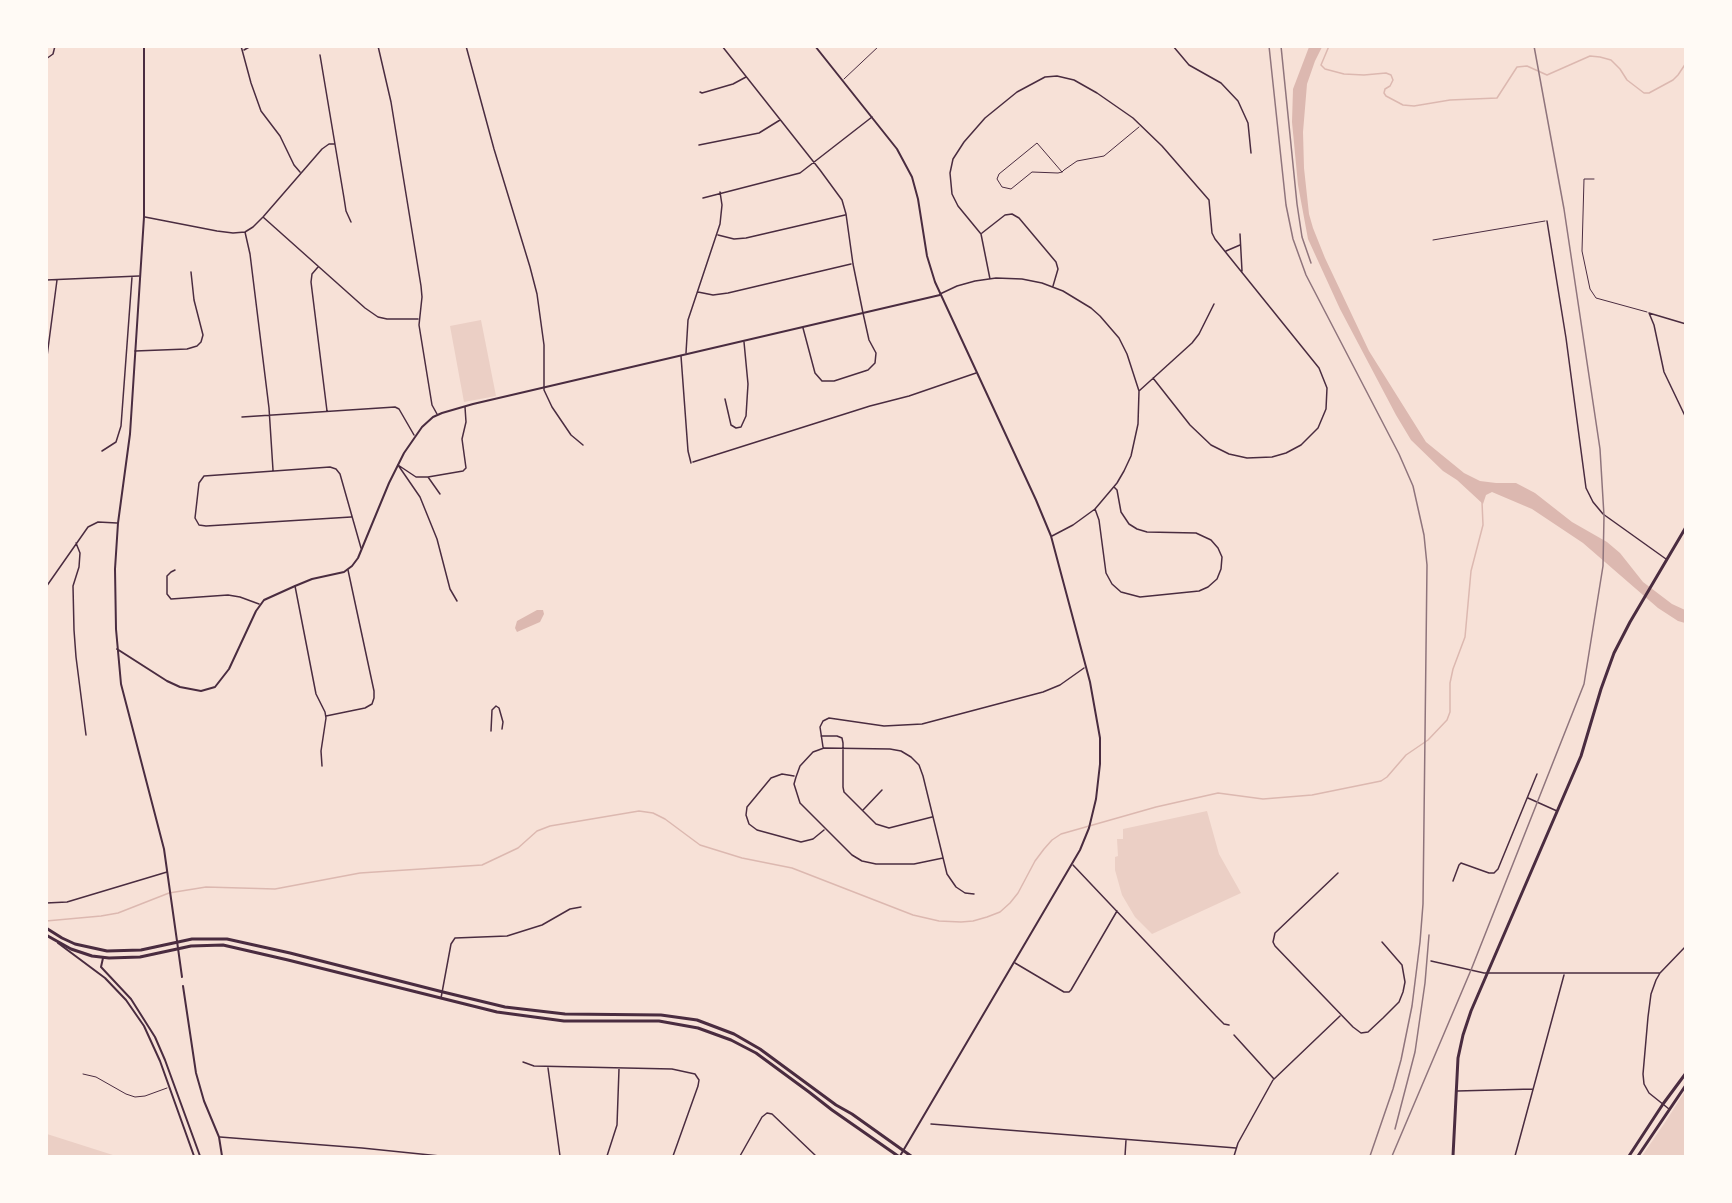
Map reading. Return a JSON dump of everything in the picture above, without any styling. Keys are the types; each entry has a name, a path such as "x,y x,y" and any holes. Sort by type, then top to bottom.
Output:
{"main road":[{"path":"144,46 144,216 128,446 115,568 117,649 123,693 162,838 182,977"},
{"path":"56,942 81,953 103,958 128,958 205,945 235,947 497,1012 541,1019 659,1021 681,1024 708,1031 756,1053 832,1110 899,1156 1072,864 1093,814 1098,785 1100,738 1086,667 1051,536 940,294 927,256 912,177 897,149 815,46"},
{"path":"117,649 180,687 196,691 211,690 219,684 230,669 251,620 264,600 312,579 348,570 355,563 398,464 415,436 428,421 437,415 465,406 940,294"},
{"path":"1453,1156 1458,1058 1463,1035 1581,756 1614,653 1686,527"},
{"path":"48,929 75,944 107,951 141,950 201,938 238,941 488,1004 565,1014 661,1014 706,1023 734,1034 760,1049 911,1156"},
{"path":"46,935 105,978 133,1009 149,1036 194,1156"},
{"path":"103,958 101,968 124,990 147,1022 159,1046 200,1156"},
{"path":"183,986 196,1073 204,1101 219,1137 222,1156"},
{"path":"1629,1156 1686,1073"},
{"path":"1638,1156 1686,1085"}],"street":[{"path":"241,46 261,111 280,136 300,173"},
{"path":"243,51 251,46"},
{"path":"378,46 389,95 421,286 419,319 432,405 437,415"},
{"path":"466,46 537,294 544,345 546,396 571,435 583,444"},
{"path":"722,46 839,195 846,214 853,264 869,339 876,353 875,363 868,370 834,381 823,381 816,375 803,327"},
{"path":"1173,46 1184,60 1221,83 1238,101 1248,123 1251,153"},
{"path":"46,59 51,57 55,48"},
{"path":"320,55 346,211 351,222"},
{"path":"700,92 733,84 746,76"},
{"path":"990,279 981,234 958,206 952,194 951,165 958,150 975,129 996,108 1017,92 1046,77 1067,78 1097,93 1141,126 1162,146 1209,200 1212,233 1215,239 1315,362 1323,375 1327,395 1326,409 1322,421 1313,434 1294,449 1272,457 1247,458 1230,454 1211,445 1199,434 1153,378"},
{"path":"703,198 800,173 872,117"},
{"path":"699,145 759,133 780,120"},
{"path":"144,216 217,231 245,232 263,217 326,146 335,144"},
{"path":"686,354 688,320 722,214 720,192"},
{"path":"717,235 746,238 846,214"},
{"path":"981,234 1005,215 1012,214 1019,218 1056,262 1058,269 1053,287"},
{"path":"263,217 378,317 419,319"},
{"path":"1547,221 1586,488 1593,502 1603,514 1666,559"},
{"path":"245,232 250,254 269,415 273,470"},
{"path":"1240,234 1242,272"},
{"path":"1226,251 1241,244"},
{"path":"697,291 713,294 728,293 853,264"},
{"path":"319,266 312,274 311,282 327,411"},
{"path":"135,351 187,349 201,342 203,335 194,300 191,272"},
{"path":"46,280 141,276"},
{"path":"102,450 116,442 121,426 132,277"},
{"path":"46,364 57,279"},
{"path":"940,294 957,286 990,279 1022,279 1064,291 1091,308 1119,338 1132,366 1139,391 1139,416 1135,441 1124,471 1095,509 1073,525 1051,536"},
{"path":"1139,391 1196,339 1214,304"},
{"path":"1649,313 1686,324"},
{"path":"1649,313 1654,325 1664,372 1686,418"},
{"path":"725,399 730,425 736,428 741,427 746,416 748,392 744,341"},
{"path":"681,355 688,451 692,463 976,373"},
{"path":"398,464 416,477 463,471 466,468 462,439 466,415 465,406"},
{"path":"242,417 395,407 399,409 415,436"},
{"path":"398,464 420,497 437,539 450,588 458,601"},
{"path":"351,517 200,525 196,520 200,480 204,476 330,467 340,474 362,549"},
{"path":"428,477 440,494"},
{"path":"1095,509 1099,520 1106,573 1112,584 1121,592 1134,596 1150,596 1199,591 1213,583 1222,564 1220,552 1215,543 1196,533 1147,532 1137,529 1129,524 1121,512 1117,490 1114,487"},
{"path":"46,587 88,527 94,523 118,523"},
{"path":"76,543 80,553 79,567 73,586 75,648 86,735"},
{"path":"175,570 167,576 167,594 171,599 228,595 260,605"},
{"path":"326,716 365,708 372,704 374,698 375,691 348,570"},
{"path":"295,586 316,694 326,716 321,751 322,766"},
{"path":"824,748 819,730 821,724 829,718 884,726 922,724 1043,692 1060,685 1086,667"},
{"path":"491,731 492,710 496,706 499,708 503,722 502,729"},
{"path":"820,736 842,738 843,787 846,795 876,824 884,828 893,827 933,817"},
{"path":"943,858 914,864 868,863 852,855 800,803 795,790 795,777 800,766 808,756 824,748 895,749 911,757 922,772 947,874 952,884 960,891 974,894"},
{"path":"795,777 782,774 771,778 747,807 746,815 749,824 757,830 801,842 813,839 825,829"},
{"path":"1453,881 1461,863 1489,873 1494,873 1498,869 1537,774"},
{"path":"862,811 882,790"},
{"path":"1528,798 1558,812"},
{"path":"1072,864 1216,1016 1224,1024 1229,1024"},
{"path":"46,903 67,902 168,872"},
{"path":"1338,873 1275,933 1273,939 1275,946 1358,1032 1366,1033 1399,1002 1405,982 1402,965 1382,942"},
{"path":"441,999 451,944 455,938 507,936 542,925 570,909 581,907"},
{"path":"1014,963 1064,992 1069,992 1118,911"},
{"path":"1669,1110 1649,1093 1643,1079 1651,994 1660,973 1686,946"},
{"path":"1431,961 1481,973 1660,973"},
{"path":"1515,1156 1564,973"},
{"path":"1234,1156 1236,1148 1274,1079 1341,1015"},
{"path":"1234,1035 1274,1079"},
{"path":"523,1062 530,1065 548,1066 672,1069 695,1074 698,1078 698,1086 673,1156"},
{"path":"548,1066 560,1156"},
{"path":"607,1156 617,1125 619,1068"},
{"path":"1456,1091 1533,1089"},
{"path":"740,1156 764,1115 770,1113 816,1156"},
{"path":"932,1124 1236,1148"},
{"path":"219,1137 440,1156"},
{"path":"1125,1156 1126,1140"}],"lane":[{"path":"842,80 879,46"},
{"path":"1062,172 1037,142 999,174 997,179 1002,187 1008,189 1014,187 1032,172 1054,174 1062,172 1077,161 1104,156 1141,126"},
{"path":"1594,179 1584,179 1582,251 1590,289 1596,298 1649,313"},
{"path":"1433,240 1547,221"},
{"path":"83,1074 96,1077 135,1097 175,1086"}],"shaded area":[{"path":"1309,47 1322,47 1307,84 1303,132 1304,168 1309,214 1313,228 1369,351 1426,442 1464,473 1480,481 1516,483 1535,493 1572,522 1607,542 1620,553 1643,582 1672,604 1685,610 1685,623 1658,608 1583,543 1532,509 1492,492 1486,495 1483,504 1457,480 1443,471 1411,440 1340,309 1308,239 1298,185 1292,122 1293,89"},
{"path":"481,320 496,396 464,402 450,326"},
{"path":"537,610 543,610 544,614 540,622 517,632 515,628 517,621"},
{"path":"1207,811 1219,854 1241,893 1152,934 1135,917 1122,895 1115,870 1115,857 1118,856 1117,839 1123,839 1123,829"},
{"path":"1685,1091 1685,1156 1642,1156 1666,1121"},
{"path":"47,1134 116,1156 47,1156"}],"waterway":[{"path":"1329,46 1321,65 1325,69 1344,74 1386,73 1391,75 1393,80 1385,89 1386,96 1403,105 1414,106 1450,100 1497,98 1517,67 1527,66 1547,75 1590,56 1611,60 1627,80 1644,93 1649,93 1673,80 1686,63"},
{"path":"46,921 118,913 169,893 206,887 275,889 360,873 482,865 518,848 537,831 550,826 639,811 653,813 665,819 700,845 742,858 792,868 913,915 939,921 961,922 987,917 1000,912 1010,903 1035,861 1052,840 1061,834 1156,807 1218,793 1263,799 1312,795 1381,781 1387,777 1406,755 1428,740 1447,720 1450,712 1450,683 1465,637 1471,571 1483,525 1482,502"}],"railway":[{"path":"1269,46 1286,205 1293,239 1306,275 1399,454 1413,486 1424,535 1427,565 1423,904 1420,942 1412,1006 1401,1060 1370,1156"},
{"path":"1281,46 1297,204 1302,237 1311,263"},
{"path":"1392,1156 1471,970 1584,684 1603,566 1604,516 1600,449 1564,209 1534,46"},
{"path":"1395,1129 1415,1052 1429,935"}]}
